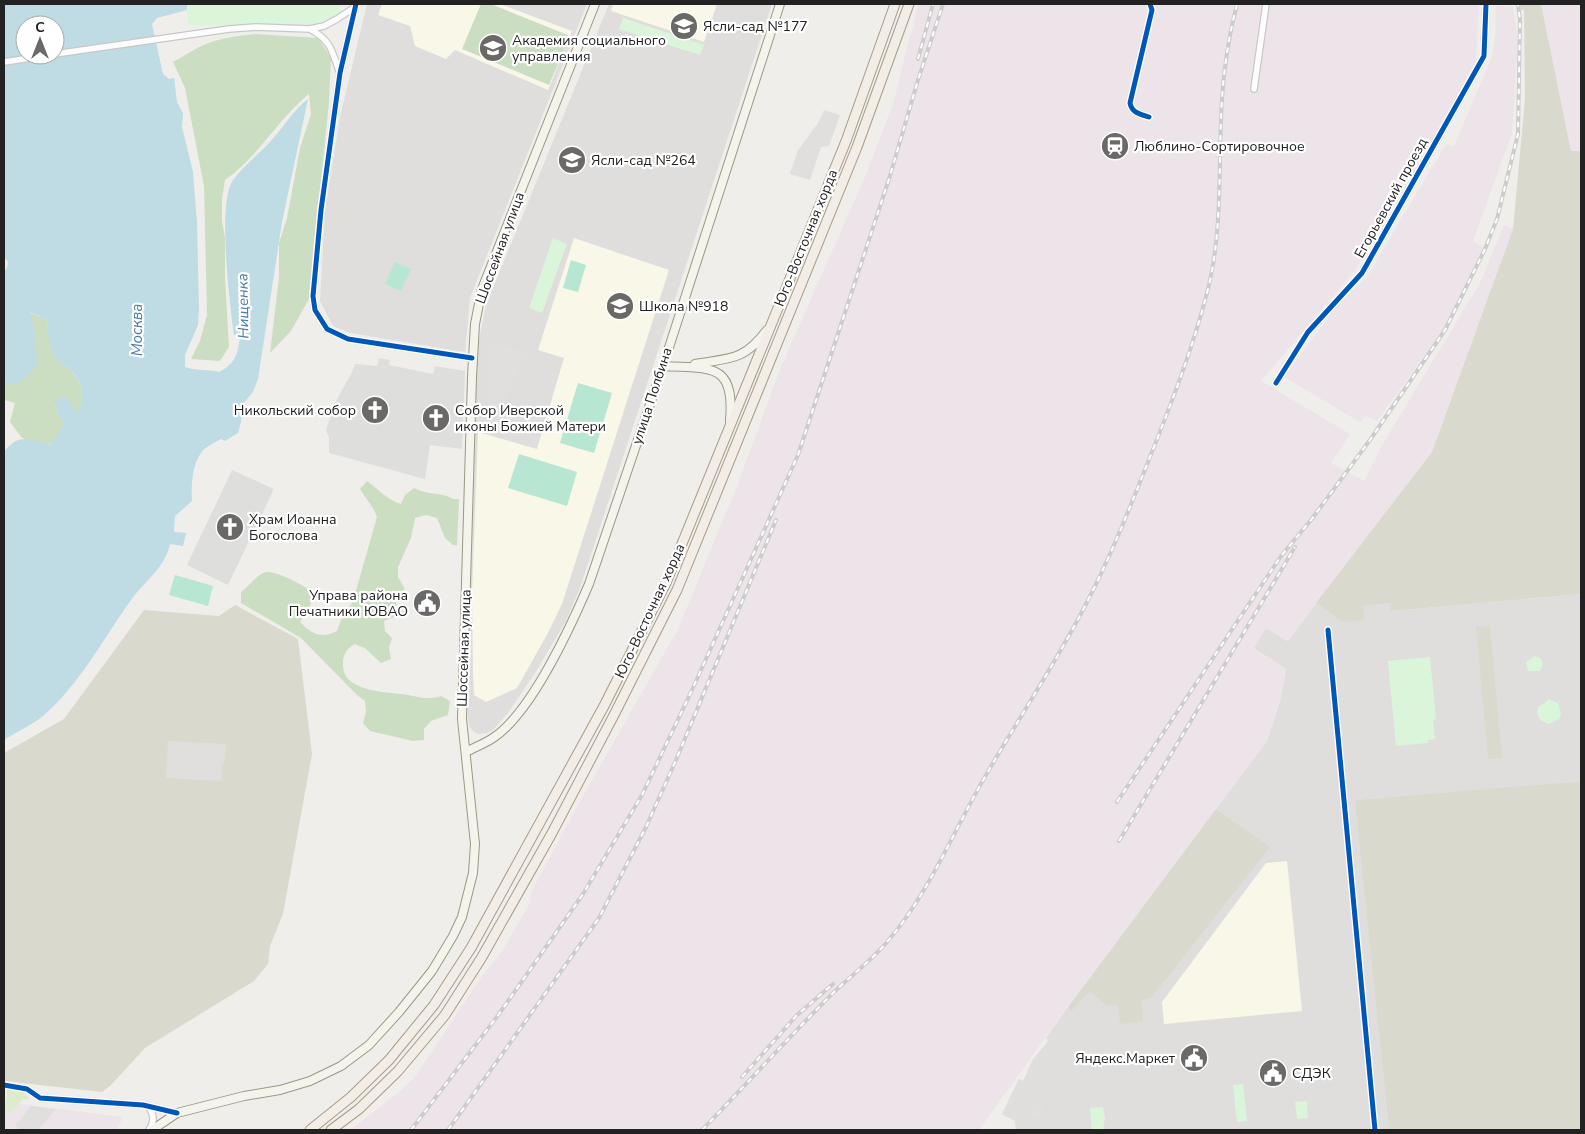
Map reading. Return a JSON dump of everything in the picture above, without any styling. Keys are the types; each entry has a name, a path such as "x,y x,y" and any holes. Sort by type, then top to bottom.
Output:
{"main road":[{"name":"Шоссейная улица","path":"151,1130 177,1113 244,1096 280,1090 310,1081 341,1066 368,1045 399,1012 432,971 454,936 462,917 473,874 475,844 462,711 472,358 477,311 482,289 594,4"},
{"name":"улица Полбина","path":"466,752 494,738 514,718 535,690 590,584 780,4"},
{"name":"Юго-Восточная хорда","path":"310,1130 351,1096 389,1060 434,1005 471,948 604,706 666,583 846,141 895,4"},
{"name":"Юго-Восточная хорда","path":"331,1130 359,1109 398,1072 445,1015 482,956 552,833 620,704 677,590 857,147 909,4"},
{"path":"680,367 740,356 756,344 770,326"},
{"path":"662,366 709,368 722,375 730,391 732,403 730,423"}],"street":[{"path":"1148,117 1131,109 1130,103 1152,10 1150,4"},
{"path":"1254,89 1266,4"},
{"name":"Егорьевский проезд","path":"1276,384 1308,332 1362,273 1484,56 1486,4"},
{"path":"356,5 340,73 321,210 314,305 318,317 328,329 348,339 472,358"},
{"path":"65,52 229,29 310,29 324,26 356,5"},
{"path":"310,29 321,35 328,42 340,73"},
{"path":"1328,630 1375,1130"},
{"path":"4,1085 27,1089 40,1098 148,1106 177,1113"},
{"path":"148,1106 153,1115 151,1130"}],"shaded area":[{"path":"367,4 587,4 470,298 465,352 350,333 333,326 320,301 325,211 340,117"},
{"name":"Академия социального управления","path":"382,4 500,4 572,31 548,90 455,50 446,59 415,46 410,26 378,15"},
{"path":"609,4 772,4 580,588 566,621 535,673 508,713 493,730 478,734 469,726 468,719 469,590 477,350 486,305"},
{"name":"Ясли-сад №177","path":"613,4 717,4 704,42 611,11"},
{"path":"919,4 1479,4 1476,60 1451,107 1356,269 1261,381 1350,434 1331,463 1364,481 1381,447 1480,283 1504,225 1513,229 1432,452 1288,641 1266,628 1254,648 1286,669 1280,701 1267,741 1058,1020 979,1130 350,1130 398,1093 414,1078 480,979 503,950 531,901 530,894 579,803 678,629 737,486 780,369 865,177 894,101"},
{"path":"1520,4 1541,4 1571,151 1581,151 1581,594 1391,611 1390,603 1363,606 1364,620 1342,622 1316,603 1432,452 1513,229 1525,99 1524,10 1521,10"},
{"path":"1541,4 1581,4 1581,151 1571,151"},
{"path":"1495,6 1513,7 1518,43 1512,133 1473,241 1484,248 1445,326 1428,351 1377,421 1366,416 1360,422 1284,377 1336,307 1368,275 1446,144 1454,146 1492,57 1496,30"},
{"path":"824,110 840,115 829,146 821,147 810,180 790,174 798,150 818,123"},
{"path":"574,238 669,270 562,604 517,688 486,702 474,695 473,673 472,594 478,432 537,449 564,358 538,350"},
{"path":"489,342 529,352 525,363 520,362 494,435 488,431"},
{"path":"379,358 390,360 389,365 433,374 435,366 465,371 462,449 430,445 425,479 329,453 329,438 326,430 335,403 355,364 377,366"},
{"path":"232,470 274,489 228,585 187,565"},
{"path":"1581,594 1581,781 1356,800 1389,1130 1016,1130 1015,1121 1002,1114 1019,1079 1023,1081 1033,1059 1048,1041 1046,1038 1068,1007 1072,1011 1090,991 1146,999 1269,847 1216,809 1267,741 1280,701 1286,669 1253,648 1266,628 1288,641 1316,603 1342,622 1364,619 1362,606 1390,603 1392,611"},
{"path":"235,605 298,639 312,754 283,914 270,946 268,964 254,981 145,1048 111,1085 102,1092 4,1081 4,753 64,719 144,610 219,616"},
{"path":"1490,626 1502,758 1488,759 1476,627"},
{"path":"168,741 226,744 221,781 166,778"},
{"path":"1581,781 1581,1130 1389,1130 1355,800"},
{"path":"1216,809 1270,847 1151,998 1141,1000 1143,1021 1120,1024 1118,1005 1107,1006 1090,991 1072,1011 1068,1007"},
{"path":"1287,861 1302,1011 1164,1024 1162,1002 1266,863"},
{"path":"1019,1079 1023,1081 1006,1117 1002,1114"},
{"path":"4,1102 123,1117 117,1130 4,1130"},
{"path":"1043,1102 1044,1116 1031,1117 1030,1103"},
{"path":"31,1106 56,1109 38,1130 21,1130 15,1126"}],"green space":[{"path":"187,4 341,4 339,13 321,24 188,25"},
{"path":"481,4 491,4 570,36 549,85 462,49"},
{"path":"623,18 704,45 700,55 619,29"},
{"path":"256,34 318,38 331,58 329,102 309,299 291,331 270,353 279,277 279,243 287,218 300,148 311,114 309,94 287,115 248,160 225,180 222,199 222,221 225,238 229,347 220,361 191,359 200,341 207,315 204,186 185,88 173,62 208,43"},
{"path":"553,238 567,244 542,313 529,308"},
{"path":"571,260 586,265 578,292 563,288"},
{"path":"395,262 411,269 401,291 385,284"},
{"path":"29,312 47,320 53,352 60,362 73,373 82,390 80,408 77,415 72,406 55,401 57,413 65,423 54,441 48,445 22,438 10,422 15,403 4,400 4,383 11,385 35,332"},
{"path":"578,383 612,393 594,453 560,443"},
{"path":"519,454 577,472 567,506 508,488"},
{"path":"367,481 388,498 401,504 405,495 414,488 459,499 457,545 453,545 445,538 437,518 426,515 415,518 411,538 398,567 398,577 405,589 397,594 396,605 397,609 405,611 406,614 402,618 394,617 384,621 385,631 392,638 389,648 391,659 381,663 365,648 354,644 347,651 343,660 345,675 358,686 376,691 422,698 441,696 450,701 448,715 431,721 424,729 424,740 413,741 370,731 363,723 366,712 365,701 301,638 241,603 241,592 259,575 271,572 284,576 314,593 310,605 300,622 304,626 322,635 337,631 341,620 353,601 377,517 360,489"},
{"path":"175,575 213,586 208,606 169,595"},
{"path":"1535,656 1540,658 1543,663 1540,671 1528,671 1526,662"},
{"path":"1430,657 1436,719 1433,720 1435,739 1428,740 1428,743 1396,746 1388,661"},
{"path":"1549,699 1558,703 1561,713 1559,719 1549,724 1540,720 1537,713 1538,707"},
{"path":"1243,1084 1247,1121 1237,1122 1233,1085"},
{"path":"7,1089 23,1092 29,1098 28,1100 23,1099 10,1114 6,1110"},
{"path":"1307,1101 1308,1118 1297,1119 1295,1102"},
{"path":"1103,1107 1105,1118 1103,1130 1092,1130 1090,1108"}],"water":[{"path":"4,4 187,4 187,10 157,18 152,24 163,74 169,79 174,78 177,102 183,113 182,127 193,172 197,222 199,309 198,325 185,355 185,367 219,372 229,366 235,358 240,337 234,335 228,279 225,231 228,192 237,175 270,142 308,99 282,222 258,379 253,392 243,404 238,433 225,441 221,439 210,445 198,458 193,476 192,501 175,516 174,532 186,533 183,546 170,544 164,560 131,600 80,676 68,690 43,716 4,740 4,452 14,442 24,439 49,445 65,423 57,413 55,401 66,396 77,414 82,395 77,378 56,358 49,340 47,320 30,312 35,332 37,364 21,381 11,385 4,383 4,271 7,268 8,262 4,257"}],"railway":[{"path":"918,59 933,4"},
{"path":"411,1130 499,1014 583,894 642,795 692,690 798,455 889,179 943,4"},
{"path":"702,1130 798,1028 867,963 901,925 927,885 982,782 1061,649 1103,569 1134,498 1173,397 1189,353 1209,285 1218,216 1224,75 1229,39 1237,4"},
{"path":"1117,802 1281,556 1311,520 1370,440 1445,330 1485,249 1497,219 1518,134 1520,20 1518,4"},
{"path":"448,1130 599,918 646,827 676,760 776,520"},
{"path":"1119,841 1295,547"},
{"path":"742,1077 797,1015 833,984"}],"cycle path":[{"path":"356,4 340,73 321,210 313,296 315,310 327,329 348,339 472,358"},
{"path":"1149,117 1135,111 1130,103 1152,10 1150,4"},
{"path":"1276,383 1308,332 1362,273 1484,56 1486,4"},
{"path":"1328,630 1375,1130"},
{"path":"4,1085 27,1089 40,1098 143,1105 177,1113"}],"place":[{"name":"Ясли-сад №177","path":"684,26"},
{"name":"Академия социального управления","path":"493,48"},
{"name":"Люблино-Сортировочное","path":"1115,146"},
{"name":"Ясли-сад №264","path":"572,160"},
{"name":"Школа №918","path":"620,306"},
{"name":"Никольский собор","path":"375,410"},
{"name":"Собор Иверской иконы Божией Матери","path":"436,418"},
{"name":"Храм Иоанна Богослова","path":"230,527"},
{"name":"Управа района Печатники ЮВАО","path":"427,603"},
{"name":"Яндекс.Маркет","path":"1194,1058"},
{"name":"СДЭК","path":"1273,1073"}],"water label":[{"name":"Нищенка","path":"243,306"},
{"name":"Москва","path":"137,330"}]}
